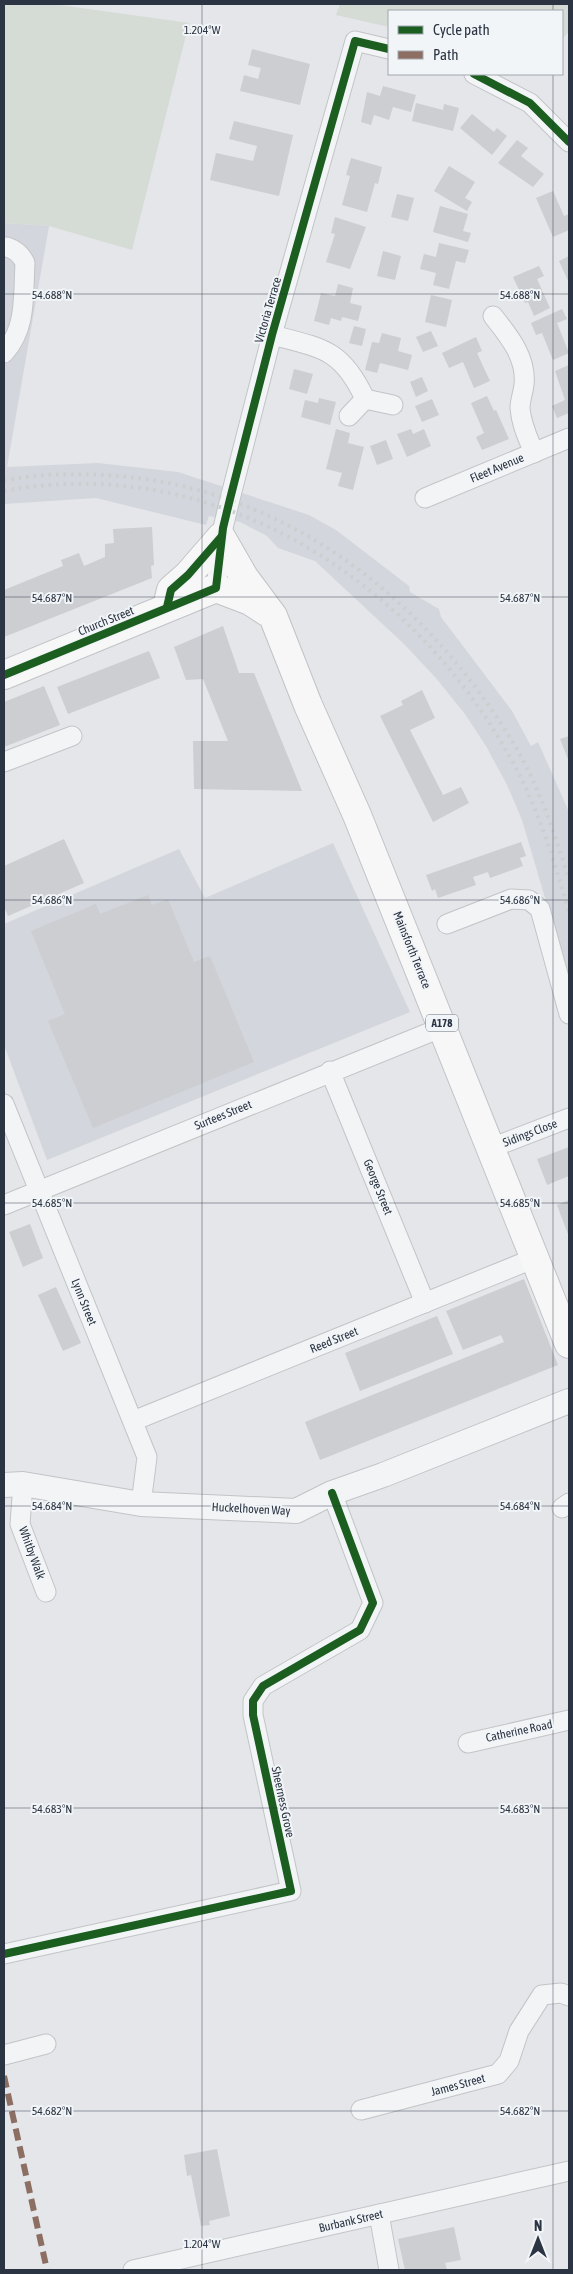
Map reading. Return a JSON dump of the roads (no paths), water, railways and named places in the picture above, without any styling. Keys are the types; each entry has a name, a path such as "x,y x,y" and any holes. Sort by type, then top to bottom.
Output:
{"main road":[{"path":"168,607 171,590 188,575 222,537"},
{"name":"Mainsforth Terrace","path":"222,537 244,577 273,616 308,705 360,822 569,1344"},
{"path":"216,588 250,601 273,616"},
{"name":"Church Street","path":"4,675 216,588"}],"street":[{"name":"Victoria Terrace","path":"216,588 222,537 272,335 356,41 388,49"},
{"path":"476,75 530,103 569,142"},
{"path":"4,353 17,336 21,324 25,263 22,256 15,250 7,248"},
{"path":"493,316 511,338 522,360 525,383 520,406 523,426 534,453"},
{"path":"272,335 309,345 330,354 346,366 365,400"},
{"path":"365,400 393,405"},
{"path":"349,416 365,400"},
{"name":"Fleet Avenue","path":"426,498 569,438"},
{"path":"4,762 72,736"},
{"path":"447,924 511,899 529,900 540,909 569,1014"},
{"name":"Surtees Street","path":"4,1205 330,1071 443,1027"},
{"name":"George Street","path":"330,1071 425,1303"},
{"name":"Lynn Street","path":"4,1104 147,1457 141,1504"},
{"name":"Sidings Close","path":"491,1148 569,1118"},
{"name":"Reed Street","path":"133,1421 535,1258"},
{"name":"Huckelhoven Way","path":"14,1484 141,1504 296,1511 332,1493 383,1475 569,1401"},
{"name":"Whitby Walk","path":"14,1484 20,1524 46,1592"},
{"name":"Sheerness Grove","path":"4,1954 291,1891 252,1715 253,1701 263,1686 360,1630 373,1603 332,1493"},
{"name":"Catherine Road","path":"468,1743 569,1720"},
{"name":"James Street","path":"361,2110 498,2074 509,2061 519,2031 542,1995 561,1993 569,1996"},
{"path":"4,2055 46,2044"},
{"name":"Burbank Street","path":"133,2270 569,2171"},
{"path":"379,2214 388,2270"}],"railway":[{"path":"4,481 46,475 89,474 118,476 181,486 240,504 296,530 348,562 397,601 441,645 480,694 515,746 532,778 569,880"},
{"path":"4,491 81,484 156,490 227,510 295,540 358,581 415,631 465,688 507,752 535,810 550,850 569,912"}]}
